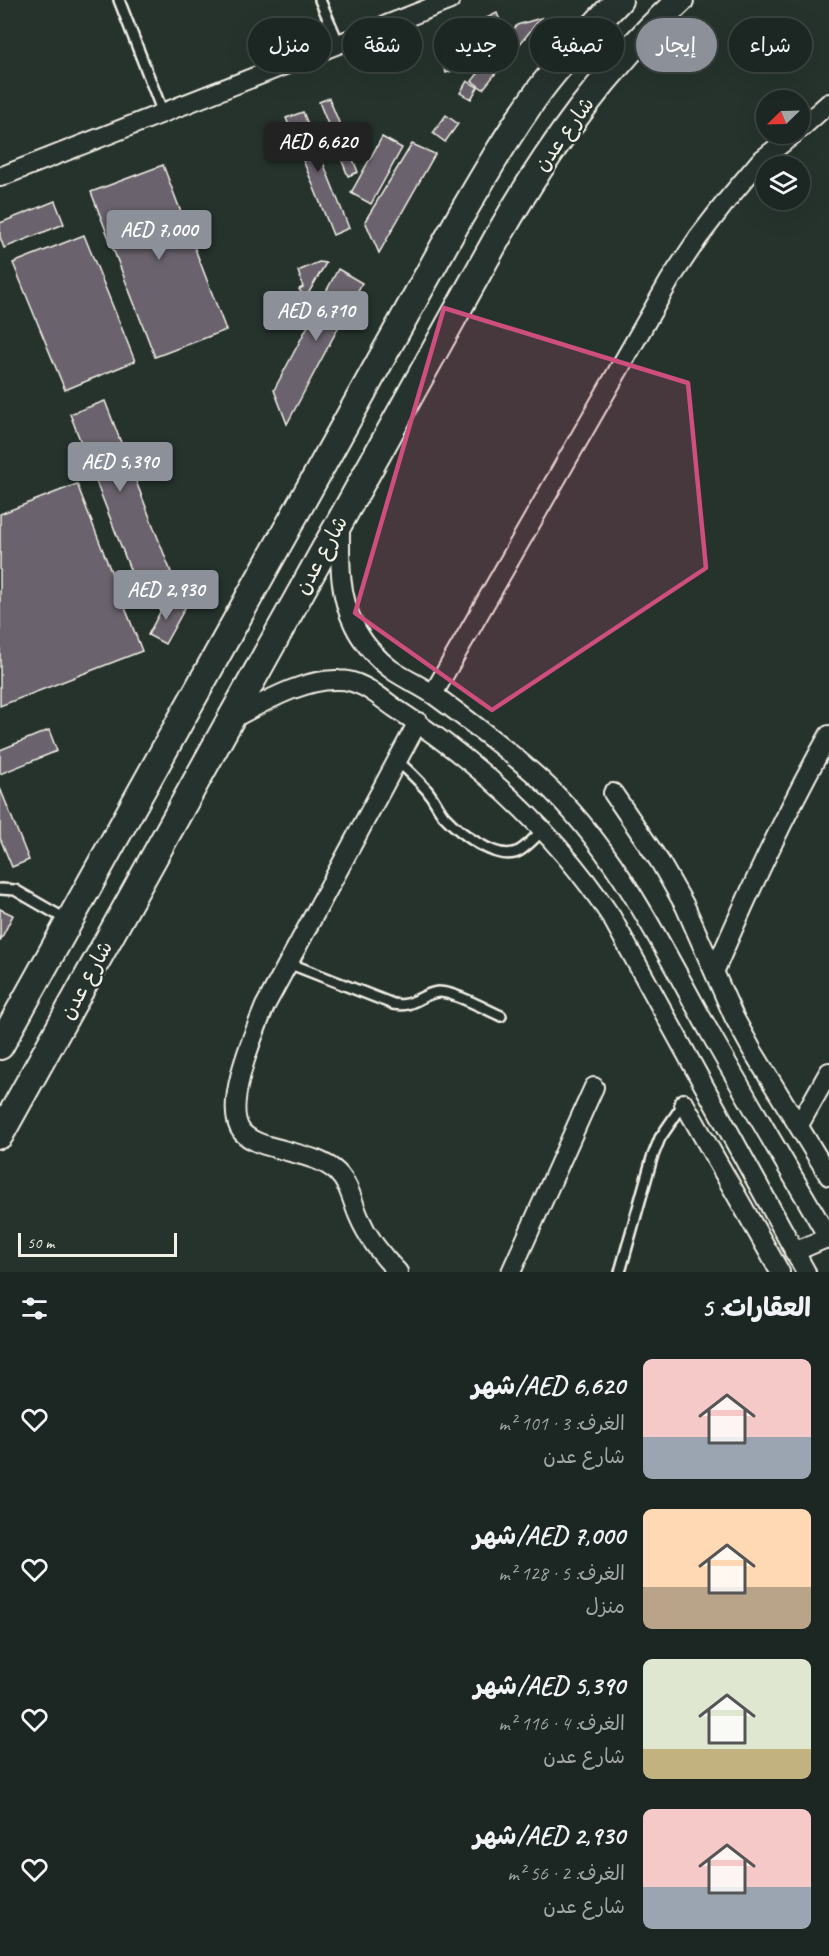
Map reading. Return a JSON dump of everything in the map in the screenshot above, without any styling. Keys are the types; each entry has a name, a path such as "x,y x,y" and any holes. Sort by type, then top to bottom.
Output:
{"street":[{"path":"0,177 450,0"},
{"name":"شارع عدن","path":"0,1046 497,152 540,91 587,33 619,0"},
{"name":"شارع عدن","path":"0,1135 533,175 571,121 613,69 658,20 680,0"},
{"path":"810,120 829,103"},
{"path":"433,694 670,280 728,199 760,161 781,144"},
{"path":"340,521 340,576 345,602 354,626 369,648 390,669 433,694 541,780 588,831 632,893 757,1117 829,1237 794,1252"},
{"path":"230,720 274,697 315,682 338,680 356,682 418,722 495,783 543,830 592,889 612,918 806,1272"},
{"path":"398,1272 370,1238 359,1218 348,1186 334,1169 315,1159 256,1142 237,1124 235,1104 248,1048 266,1006 418,722"},
{"path":"715,970 770,847 829,735"},
{"path":"613,793 670,879 715,970 734,1017 829,1176"},
{"path":"799,1125 829,1072"},
{"path":"511,1272 594,1087"},
{"path":"684,1103 780,1272"}],"lane":[{"path":"119,0 162,113"},
{"path":"320,0 339,44"},
{"path":"396,760 430,794 442,814 452,824 489,850 504,854 519,851 543,830"},
{"path":"0,889 22,893 69,921"},
{"path":"288,963 393,1004 408,1005 432,994 443,993 501,1016"},
{"path":"620,1272 651,1158 660,1138 684,1103"}],"highlighted area":[{"path":"444,308 688,383 706,568 492,710 355,613"}],"building":[{"path":"497,13 499,18 486,18"},
{"path":"530,21 530,31 518,46 518,25"},
{"path":"479,72 497,72 483,89 472,81"},
{"path":"467,81 478,87 471,99 460,93"},
{"path":"329,98 340,125 330,129 319,102"},
{"path":"303,112 349,228 333,235 286,118"},
{"path":"446,115 458,124 445,142 433,133"},
{"path":"344,137 358,172 348,176 334,141"},
{"path":"382,137 402,148 371,204 351,193"},
{"path":"412,144 435,154 379,253 365,221"},
{"path":"163,165 226,330 155,357 91,192"},
{"path":"55,201 64,224 4,248 0,237 0,223"},
{"path":"84,235 135,361 65,390 13,263"},
{"path":"319,262 326,263 305,299 299,289 303,287 298,271"},
{"path":"338,269 362,283 287,424 274,390"},
{"path":"105,401 171,572 136,585 70,414"},
{"path":"77,484 142,651 0,706 0,514"},
{"path":"167,599 185,608 165,644 148,635"},
{"path":"49,730 57,751 0,774 0,750"},
{"path":"0,788 29,860 12,867 0,838"},
{"path":"0,909 13,915 0,941"}]}
